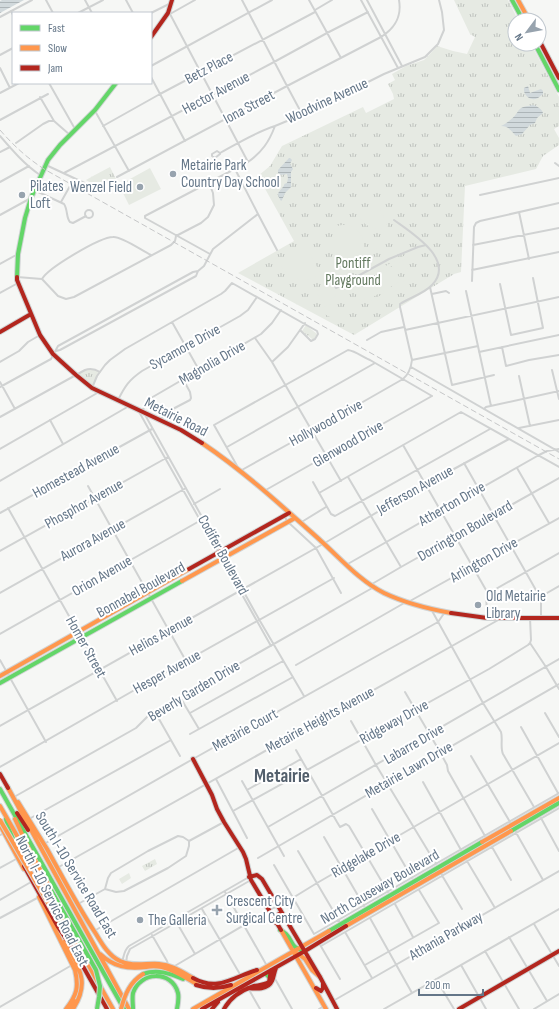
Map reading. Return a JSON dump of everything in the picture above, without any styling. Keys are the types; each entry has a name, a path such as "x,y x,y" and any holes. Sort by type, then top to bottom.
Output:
{"main road":[{"path":"512,0 519,12"},
{"path":"518,0 525,12"},
{"path":"152,36 169,13 172,1"},
{"path":"539,52 559,90"},
{"path":"546,52 559,78"},
{"path":"549,70 554,67"},
{"name":"Metairie Road","path":"115,84 95,110 75,129 48,160 34,190 25,218 18,254 18,283 40,335 54,352 76,375 92,388 181,430 226,459 346,564 373,586 383,592 408,602 445,612 487,618 559,618"},
{"path":"0,332 31,314"},
{"name":"Bonnabel Boulevard","path":"0,676 289,513"},
{"name":"Bonnabel Boulevard","path":"0,683 294,518"},
{"path":"193,759 207,784 224,822 240,846 246,859 250,879 293,952 305,959 312,970 320,977"},
{"name":"South I-10 Service Road East","path":"0,774 6,786 29,819 56,869 94,931 111,955 124,962"},
{"path":"6,786 129,1009"},
{"path":"0,789 21,819 48,863"},
{"path":"0,789 29,849 98,974 100,993 96,1009"},
{"path":"0,789 123,1009"},
{"name":"North Causeway Boulevard","path":"202,1009 305,951 320,945 365,908 439,870 513,827 559,798"},
{"name":"North Causeway Boulevard","path":"513,827 559,803"},
{"path":"0,806 42,879 112,1009"},
{"path":"6,815 7,825 23,863 107,1009"},
{"path":"0,820 86,967 91,972"},
{"name":"North I-10 Service Road East","path":"0,825 2,834 18,858 75,965 78,986 72,1002 66,1009"},
{"name":"North Causeway Boulevard","path":"193,1009 300,947 342,926 369,916 439,870"},
{"path":"250,879 254,874 259,875 262,879 300,947"},
{"path":"283,915 278,915 276,917 279,928 286,934 292,944 305,951 337,1009"},
{"path":"58,926 80,976 81,982 76,1000 70,1009"},
{"path":"94,946 104,959 112,964 127,968 161,967 172,971 198,985"},
{"path":"459,1009 559,951"},
{"path":"272,977 272,966 283,959 286,955"},
{"path":"298,955 305,972 325,1008"},
{"path":"124,962 132,964 157,963 168,965 199,981 209,983 226,982 246,973 261,970"},
{"path":"74,1009 82,987 82,979 75,965"},
{"path":"268,966 265,974 272,977"},
{"path":"225,1008 232,999 248,988 270,982 276,967"},
{"path":"123,1009 129,986 143,974 149,972 162,971 210,988 222,988 238,982"},
{"path":"305,972 318,990 322,989 323,983"},
{"path":"133,1009 132,1003 135,989 145,978 151,976 168,978 175,986 178,992 177,1009"},
{"path":"212,1009 217,1003 228,995"}],"street":[{"path":"0,17 32,0"},
{"path":"46,0 52,12"},
{"path":"86,0 92,12"},
{"path":"80,12 103,0"},
{"path":"126,0 132,12"},
{"path":"195,0 169,13 248,162"},
{"path":"242,0 302,114"},
{"path":"152,65 272,0"},
{"path":"309,0 341,58"},
{"name":"Betz Place","path":"103,126 315,11 332,0"},
{"path":"361,0 398,68"},
{"path":"367,0 402,66"},
{"path":"385,35 390,32 395,25 401,8 399,0"},
{"name":"Woodvine Avenue","path":"176,236 144,217 248,162 263,149 271,137 275,126 323,106 356,88 402,66 425,57 438,44 444,30 439,0"},
{"path":"152,12 172,1"},
{"name":"Hector Avenue","path":"64,173 368,12"},
{"name":"Iona Street","path":"117,177 385,35"},
{"path":"0,55 12,49"},
{"path":"0,68 10,88"},
{"path":"152,79 185,141"},
{"path":"0,93 17,84"},
{"path":"50,84 75,129"},
{"path":"0,120 48,94"},
{"path":"40,97 54,122 70,135"},
{"path":"95,110 128,171"},
{"path":"16,143 43,124 50,121 54,122"},
{"path":"220,152 262,130 275,126"},
{"path":"0,136 29,166 41,176"},
{"path":"0,152 10,147"},
{"path":"555,163 559,166"},
{"path":"46,164 91,186"},
{"path":"0,182 29,166"},
{"path":"235,169 277,250"},
{"path":"480,195 559,178"},
{"path":"17,277 42,279 58,296 66,299 74,297 171,245 175,241 176,236 201,223 208,217 214,205 213,193 209,183"},
{"path":"61,202 70,186"},
{"path":"34,190 64,204 68,220 70,222 73,223 86,216"},
{"path":"0,215 31,198"},
{"path":"472,281 474,227 476,223 559,203"},
{"path":"519,212 529,259"},
{"path":"1,387 51,359 58,346 198,271 204,266 213,249 258,214"},
{"path":"394,220 422,241 434,254 438,261 439,268 438,276 430,287 401,304 400,307 412,360 411,367 559,452"},
{"path":"473,245 559,228"},
{"path":"176,236 210,254"},
{"path":"42,279 50,270 67,258 103,239 112,237 120,238 151,256"},
{"path":"329,276 336,288 389,259 418,247 426,246"},
{"path":"472,270 559,252"},
{"path":"0,264 18,254"},
{"path":"54,352 196,276 198,271"},
{"path":"500,284 510,336 544,328 533,278"},
{"path":"0,293 18,283"},
{"path":"92,388 100,372 110,360 125,349 226,291 232,283 317,331 318,334 313,341 300,330"},
{"path":"430,287 452,385"},
{"path":"432,294 446,291 449,293"},
{"path":"466,291 490,406"},
{"name":"Sycamore Drive","path":"118,400 124,388 134,377 240,316 248,310 257,297"},
{"path":"367,340 381,332 438,323 559,297"},
{"name":"Magnolia Drive","path":"141,412 151,398 255,338 266,329 281,310"},
{"path":"172,322 199,370"},
{"path":"272,362 288,347 304,324"},
{"path":"0,362 19,351 30,340 40,335"},
{"path":"479,352 559,335"},
{"path":"255,338 272,362 341,481"},
{"path":"412,360 478,346"},
{"path":"502,346 506,366 529,360 559,355"},
{"path":"240,471 214,425 285,384 348,350 403,379"},
{"path":"227,448 375,363"},
{"name":"Hollywood Drive","path":"240,471 403,379 411,367"},
{"path":"0,417 88,369 94,369 100,372"},
{"path":"552,370 559,399"},
{"path":"448,389 452,385 494,375"},
{"path":"519,376 530,426"},
{"path":"161,421 165,414 190,400 190,392 183,379"},
{"name":"Glenwood Drive","path":"264,491 432,396 403,379"},
{"path":"0,382 1,387 14,409"},
{"path":"484,409 490,406 558,391"},
{"path":"0,449 99,392"},
{"path":"0,481 129,406"},
{"name":"Codifer Boulevard","path":"141,412 186,488 239,591 271,646"},
{"name":"Codifer Boulevard","path":"141,412 149,431 182,490 220,552"},
{"path":"319,493 461,412 559,467"},
{"path":"50,420 63,444"},
{"path":"518,429 559,420"},
{"name":"Homestead Avenue","path":"0,513 152,429"},
{"path":"313,482 331,514 333,516 337,515 490,429"},
{"name":"Jefferson Avenue","path":"323,544 370,515 509,439"},
{"path":"403,445 486,593 487,618"},
{"name":"Atherton Drive","path":"346,564 539,455 559,448"},
{"name":"Phosphor Avenue","path":"0,552 168,457"},
{"path":"464,463 540,597 541,617"},
{"path":"517,468 549,523"},
{"path":"348,476 401,567"},
{"name":"Dorrington Boulevard","path":"373,586 401,567 559,478"},
{"path":"88,486 186,662"},
{"name":"Aurora Avenue","path":"0,593 186,488"},
{"path":"194,504 220,489"},
{"path":"300,523 326,506"},
{"name":"Homer Street","path":"8,508 116,701"},
{"path":"284,516 288,522 316,548 342,593"},
{"name":"Arlington Drive","path":"296,665 510,544 559,518"},
{"name":"Orion Avenue","path":"0,634 203,519"},
{"name":"Helios Avenue","path":"0,726 323,544"},
{"path":"486,593 526,573 559,553"},
{"name":"Codifer Boulevard","path":"223,558 304,696"},
{"name":"Hesper Avenue","path":"0,767 334,578"},
{"name":"Beverly Garden Drive","path":"14,797 136,728 149,715 373,586"},
{"path":"540,597 559,586"},
{"path":"432,609 451,646 502,735 502,751 534,807"},
{"name":"Metairie Court","path":"43,845 304,696 438,622 445,612"},
{"path":"530,617 530,643 558,684 559,688"},
{"name":"Metairie Heights Avenue","path":"56,869 501,618"},
{"name":"Ridgeway Drive","path":"233,811 470,680 530,643"},
{"name":"Labarre Drive","path":"268,827 559,659"},
{"path":"0,660 46,742"},
{"path":"190,713 283,661"},
{"path":"190,734 293,677"},
{"name":"Metairie Lawn Drive","path":"258,858 558,684"},
{"path":"405,692 430,734 447,765 448,771 485,836"},
{"path":"180,697 199,730"},
{"path":"155,712 180,756"},
{"path":"545,713 559,737"},
{"path":"351,721 462,909"},
{"path":"521,727 559,793"},
{"path":"29,819 171,740"},
{"name":"Ridgelake Drive","path":"173,967 559,743"},
{"path":"296,750 332,815 340,827 346,824 349,826 388,892"},
{"path":"471,756 543,880"},
{"path":"247,790 301,759"},
{"path":"216,779 247,838"},
{"path":"242,781 284,856"},
{"path":"423,782 460,850"},
{"name":"North Causeway Boulevard","path":"365,908 412,878 467,861 492,847 534,807 559,793"},
{"name":"North Causeway Boulevard","path":"369,916 419,890 460,850 485,836 541,818 559,808"},
{"path":"372,809 412,878"},
{"path":"541,818 559,851"},
{"path":"189,841 224,822"},
{"path":"105,890 111,873 148,851 178,836 184,837 189,841"},
{"path":"324,837 412,993"},
{"path":"77,905 105,890 116,892 124,891 184,859 189,846 189,841"},
{"path":"94,931 240,846"},
{"path":"492,847 511,880"},
{"path":"298,851 372,978"},
{"path":"0,868 18,858"},
{"path":"467,861 495,908"},
{"path":"274,865 293,898"},
{"name":"Athania Parkway","path":"333,1001 559,871"},
{"path":"201,907 224,892 250,879"},
{"path":"124,962 126,949 201,907 226,895 250,879"},
{"path":"0,900 31,882"},
{"path":"365,965 439,923 419,890"},
{"path":"224,892 268,966"},
{"path":"0,918 39,897"},
{"name":"North Causeway Boulevard","path":"293,898 314,934 342,926"},
{"path":"394,904 414,937"},
{"path":"201,907 241,976"},
{"path":"384,1009 559,910"},
{"path":"176,921 195,954"},
{"path":"534,924 559,966"},
{"path":"124,962 130,949 152,935"},
{"path":"152,935 168,965"},
{"path":"509,937 547,1001"},
{"path":"320,945 340,979"},
{"path":"486,951 518,1009"},
{"path":"0,1007 75,965"},
{"path":"461,965 486,1009"},
{"path":"272,977 292,1009"},
{"path":"436,979 454,1009"},
{"path":"248,988 260,1009"},
{"path":"534,1009 559,994"},
{"path":"319,1009 325,1008"}],"green space":[{"name":"Pontiff Playground","path":"454,0 508,0 514,12 507,12 507,52 535,52 559,97 559,126 554,129 559,138 559,145 543,156 536,169 465,186 461,272 454,274 354,335 238,273 294,241 258,176 270,166 282,146 363,107 366,113 394,99 388,84 395,80 392,74 406,66 424,60 437,46 467,54 475,37 470,34"},
{"path":"110,167 116,179 97,189 93,184 86,180 93,176"},
{"name":"Wenzel Field","path":"150,168 161,189 129,205 119,185"},
{"path":"379,206 388,227 370,227 358,215"},
{"path":"349,225 354,228 363,239 364,249 359,260 331,253 330,251 336,226"},
{"path":"380,239 383,245 373,251 370,245"},
{"path":"304,248 307,249 321,274 302,280 296,279 286,273 278,261"},
{"path":"407,254 408,257 399,262 407,268 410,274 408,281 403,287 379,300 367,303 358,298 356,294 358,283 362,279","holes":["394,265 401,266 406,271 406,278 402,283 372,300 365,299 360,295 359,288 362,283"]},
{"path":"394,267 401,281 371,298 363,284"},
{"path":"329,283 336,296 323,304 316,292"},
{"path":"334,303 341,315 332,318 324,314 321,308"},
{"path":"306,325 317,334 314,339 302,331"},
{"path":"87,369 94,369 100,372 92,388 76,375"},
{"path":"155,859 157,864 145,871 142,866"},
{"path":"129,873 131,878 122,884 119,879"}],"shaded area":[{"path":"24,0 0,13 0,1"},
{"path":"528,86 530,93 541,89 543,94 535,99 528,97 524,91 524,88"},
{"path":"533,105 542,110 543,113 537,118 535,123 530,125 522,134 516,136 508,128 501,126 515,116 521,108"},
{"path":"289,158 292,160 290,164 293,169 291,172 291,187 285,193 281,201 278,193 284,184 287,183 288,178 287,174 281,175 278,173 278,170"}],"railway":[{"path":"0,130 20,151 44,169 559,459"}],"traffic: fast":[{"path":"512,0 519,12"},
{"path":"539,52 559,90"},
{"path":"17,277 18,254 25,218 31,198 48,160 60,145 95,110 115,84"},
{"path":"0,683 182,581"},
{"path":"0,789 124,1009"},
{"path":"511,831 559,803"},
{"path":"6,819 14,841"},
{"path":"329,931 482,842"},
{"path":"51,890 96,970 100,986 97,1009"},
{"path":"58,920 69,939"},
{"path":"280,930 286,934 297,948 305,951"},
{"path":"143,974 163,972 183,979"},
{"path":"266,974 270,978"},
{"path":"133,1009 133,993 137,986 142,980 156,976 163,977 175,985 178,993 177,1009"}],"traffic: slow":[{"path":"518,0 525,12"},
{"path":"202,443 263,490 351,569 375,588 409,603 451,613"},
{"path":"182,581 295,518"},
{"path":"0,676 189,569"},
{"path":"7,786 129,1009"},
{"path":"482,842 559,798"},
{"path":"18,802 47,849 83,913 109,953 116,959 125,963 164,965 177,969 193,978"},
{"path":"0,806 113,1009"},
{"path":"15,819 51,890"},
{"path":"0,820 58,920"},
{"path":"0,825 24,869"},
{"path":"346,926 511,831"},
{"path":"39,897 75,970 77,981 76,991 73,999 66,1009"},
{"path":"281,930 326,1009"},
{"path":"193,1009 329,931"},
{"path":"65,941 81,974 82,982 81,990 73,1009"},
{"path":"297,953 305,959 312,970 320,977"},
{"path":"100,954 110,962 121,966 133,968 156,966 167,968 198,985"},
{"path":"121,1009 124,998 131,985 143,974"},
{"path":"70,1009 75,1001"}],"traffic: jam":[{"path":"152,36 168,13 172,0"},
{"path":"545,52 559,78"},
{"path":"17,277 40,335 53,354 76,375 92,388 181,430 202,443"},
{"path":"0,332 31,314"},
{"path":"189,569 289,513"},
{"path":"451,613 487,618 559,618"},
{"path":"193,759 212,795 217,809 243,852 251,880 281,930"},
{"path":"0,774 8,788"},
{"path":"17,813 28,830"},
{"path":"24,866 58,927 76,954 107,1009"},
{"path":"249,877 257,875 262,879 320,977 337,1009"},
{"path":"276,923 277,916 279,914 283,915"},
{"path":"202,1009 346,926"},
{"path":"459,1009 559,951"},
{"path":"248,988 258,989 268,986 272,981 276,968"},
{"path":"193,978 210,984 225,982 257,970"},
{"path":"224,1009 230,1001 241,992 254,986 269,982 271,970"},
{"path":"316,988 321,991 323,988 323,983"},
{"path":"196,985 214,988 231,985"},
{"path":"212,1009 218,1002"}],"place":[{"name":"Metairie Park Country Day School","path":"173,174"},
{"name":"Wenzel Field","path":"140,187"},
{"name":"Pilates Loft","path":"22,195"},
{"name":"Old Metairie Library","path":"478,605"},
{"name":"Crescent City Surgical Centre","path":"217,910"},
{"name":"The Galleria","path":"140,920"}],"district":[{"name":"Metairie","path":"282,776"}]}
